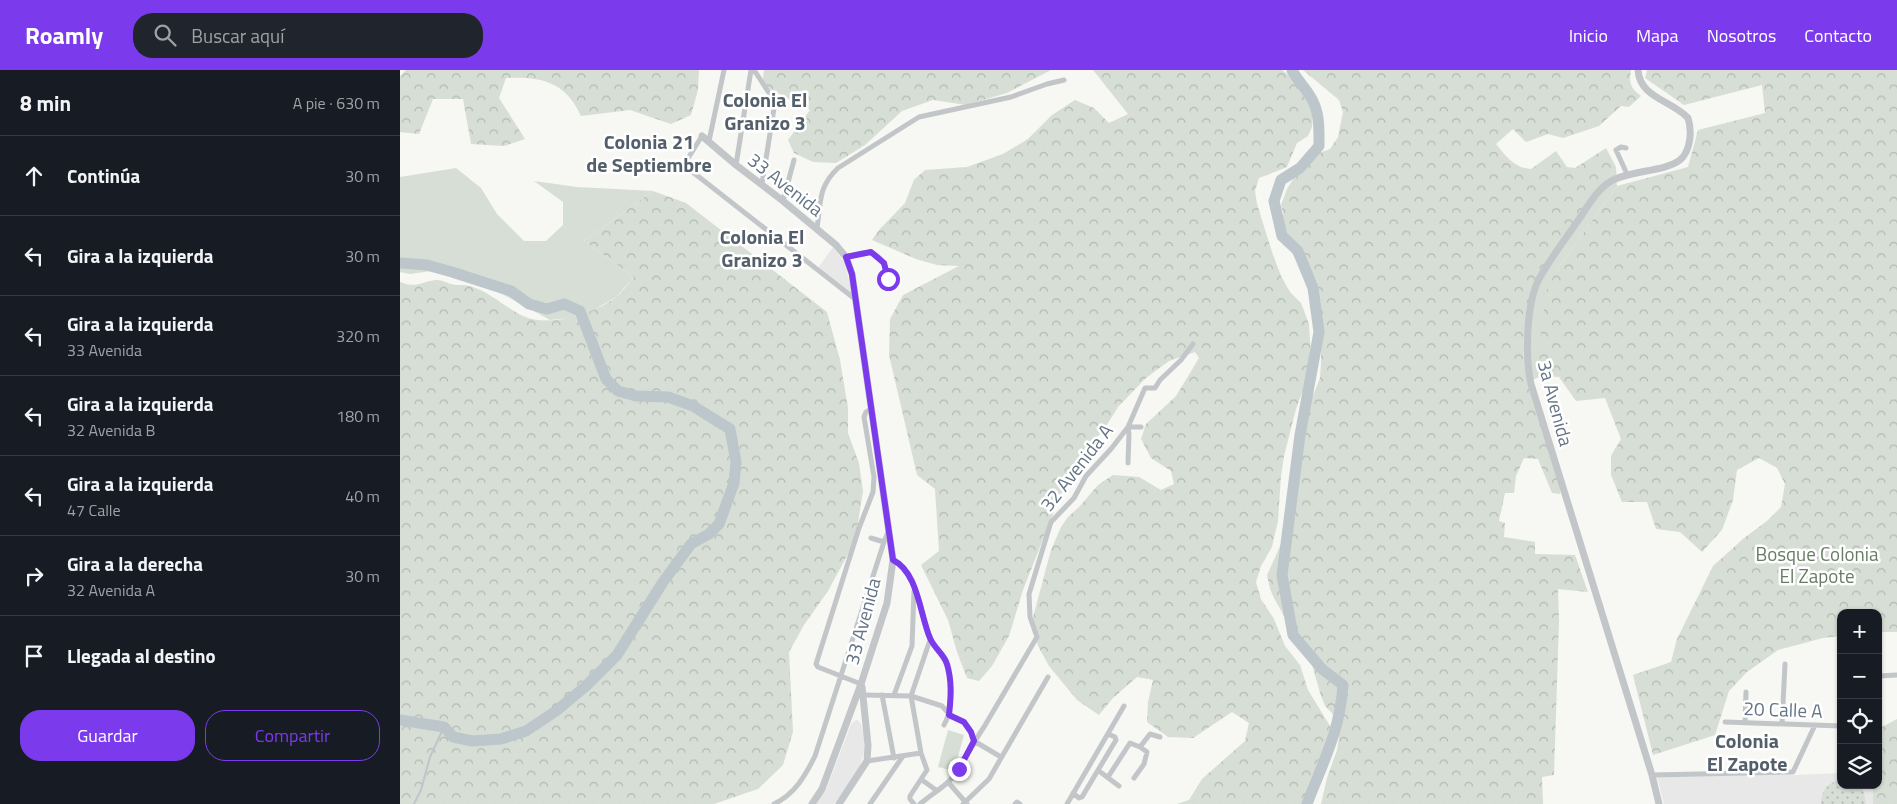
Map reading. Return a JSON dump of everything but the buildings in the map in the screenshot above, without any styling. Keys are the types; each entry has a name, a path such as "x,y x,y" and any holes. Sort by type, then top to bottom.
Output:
{"street":[{"path":"709,141 724,70"},
{"path":"736,165 752,70"},
{"path":"752,70 775,102 762,184"},
{"name":"3a Avenida","path":"1638,70 1639,79 1645,88 1688,118 1690,124 1689,143 1684,156 1676,162 1627,174 1611,181 1595,195 1538,281 1532,304 1527,357 1531,384 1652,775 1659,804"},
{"path":"816,228 822,192 828,177 838,168 919,117 1011,97 1064,80"},
{"name":"33 Avenida","path":"812,804 822,789 861,684 887,604 893,560 852,274 846,257 816,228 702,136 685,166 855,299"},
{"path":"1626,148 1621,146 1616,150 1627,174"},
{"path":"783,201 794,160"},
{"path":"846,257 868,252 875,255 884,263 889,288"},
{"name":"32 Avenida A","path":"920,804 948,782 959,769 1037,637 1030,617 1029,594 1051,522 1074,498 1086,476 1128,427 1145,388 1147,386 1154,388 1193,344"},
{"path":"1156,386 1164,390"},
{"path":"861,684 818,667 816,664 859,528 873,492 874,477 864,417 866,412 872,408"},
{"path":"1128,463 1128,427 1141,427"},
{"path":"774,804 791,793 803,780 815,756 888,532"},
{"path":"871,538 884,542"},
{"path":"893,560 904,568 914,588 930,640 946,663 951,688 949,715 944,725"},
{"path":"894,695 912,646 914,588"},
{"path":"914,804 910,798 927,770 921,753 911,696 930,640"},
{"path":"1782,724 1785,664"},
{"path":"1882,676 1897,675"},
{"path":"948,782 965,803 988,779 1048,677"},
{"name":"33 Avenida","path":"861,684 868,745 867,761"},
{"path":"1745,723 1746,692"},
{"path":"863,695 911,696 942,706 949,715 964,722 971,732 974,741 1001,757"},
{"path":"882,695 894,758"},
{"path":"854,704 863,706"},
{"path":"1067,804 1124,706"},
{"name":"20 Calle A","path":"1725,722 1837,726"},
{"path":"1652,775 1793,772 1815,725"},
{"path":"1073,793 1079,798 1082,797 1099,770 1116,740 1115,737 1108,734"},
{"path":"1140,748 1150,734 1160,737"},
{"path":"1108,777 1128,744 1132,743 1146,752 1144,764 1134,778"},
{"path":"841,803 867,761 921,753"},
{"path":"870,804 903,756"},
{"path":"1099,770 1119,786"},
{"path":"922,780 936,790"},
{"path":"1015,804 1017,802 1020,804"}],"shaded area":[{"path":"833,247 844,262 853,295 818,268"},
{"path":"858,720 864,736 864,752 859,769 834,804 815,804 826,790 851,724"},
{"path":"1656,773 1794,775 1837,773 1837,789 1882,789 1897,804 1664,804"}],"green space":[{"path":"406,70 699,70 698,90 691,115 671,124 630,110 581,116 575,104 559,88 541,80 506,78 499,98 525,139 504,146 471,144 463,99 433,99 419,134 400,132 400,76"},
{"path":"764,70 1051,70 1007,93 966,105 933,100 902,111 865,145 836,163 813,162 794,153 788,140 810,110 762,85"},
{"path":"1093,70 1282,70 1308,89 1314,97 1312,127 1308,136 1297,143 1287,167 1259,178 1255,191 1257,204 1281,276 1290,292 1301,303 1309,324 1311,356 1308,376 1296,409 1284,456 1278,521 1272,547 1261,566 1256,582 1261,599 1274,619 1285,646 1300,665 1308,690 1330,726 1329,750 1311,804 1177,804 1189,800 1202,779 1245,741 1249,723 1232,712 1193,738 1168,737 1147,722 1148,702 1153,680 1137,677 1113,698 1099,715 1077,700 1049,666 1038,646 1032,621 1051,550 1061,527 1068,517 1098,485 1113,475 1139,477 1161,490 1174,484 1171,471 1151,458 1141,439 1146,424 1176,396 1199,358 1195,352 1169,361 1146,378 1118,407 1103,431 1080,454 1059,499 1023,590 1009,636 992,666 979,681 967,678 948,620 921,565 939,551 935,489 917,475 889,355 890,319 903,295 959,266 937,265 916,259 872,240 905,203 914,180 925,170 967,167 1003,154 1028,139 1052,115 1075,100 1094,108 1109,123 1128,114"},
{"path":"1303,70 1631,70 1631,85 1641,96 1629,107 1621,106 1599,126 1563,138 1548,134 1526,142 1513,129 1496,144 1511,161 1525,168 1531,169 1556,151 1567,167 1575,168 1606,148 1616,167 1548,261 1526,323 1523,345 1524,364 1561,486 1560,494 1552,493 1538,459 1524,458 1516,476 1514,493 1505,493 1499,521 1505,523 1504,537 1535,542 1535,554 1575,555 1588,592 1558,589 1559,621 1554,775 1542,777 1543,804 1321,804 1327,778 1337,750 1339,739 1337,723 1332,713 1325,706 1310,657 1302,648 1274,598 1267,575 1282,542 1295,496 1303,426 1309,401 1320,378 1321,363 1321,315 1315,294 1302,275 1283,232 1281,205 1287,189 1306,158 1330,149 1338,137 1343,112 1339,100"},
{"name":"Bosque Colonia El Zapote","path":"1647,70 1897,70 1897,632 1882,632 1882,609 1837,609 1837,636 1823,638 1778,650 1747,672 1729,691 1715,735 1653,755 1633,675 1671,662 1677,639 1713,566 1781,507 1785,484 1777,468 1759,458 1737,470 1733,500 1722,530 1702,552 1680,532 1656,529 1647,502 1622,502 1611,475 1611,456 1621,439 1605,398 1576,401 1559,377 1542,376 1537,365 1546,292 1556,271 1617,186 1688,167 1698,130 1765,113 1762,85 1684,105 1645,78"},
{"path":"1616,167 1617,186 1556,271 1537,365 1542,376 1529,381 1524,364 1523,345 1526,323 1548,261"},
{"path":"456,168 481,188 497,214 524,241 546,241 563,225 563,202 534,181 577,187 653,191 584,241 634,277 616,297 590,312 570,318 550,320 474,280 431,271 410,274 400,272 400,177"},
{"path":"653,191 686,203 827,312 840,360 848,408 848,433 859,463 863,491 855,541 828,591 804,625 789,652 793,732 783,765 758,789 714,804 400,804 400,282 415,285 441,280 453,285 470,286 485,292 523,316 534,319 558,320 584,314 616,297 634,277 584,241"},
{"path":"1897,719 1897,804 1873,804 1873,789 1882,789 1882,727"},
{"path":"948,730 964,735 954,771 938,767"},
{"path":"1837,781 1837,789 1862,789 1866,804 1821,804 1824,791"}],"waterway":[{"path":"1292,70 1316,108 1319,146 1300,168 1281,180 1274,201 1282,236 1298,251 1313,288 1319,332 1300,435 1282,575 1293,635 1322,669 1343,685 1335,732 1307,804"},
{"path":"400,263 427,265 452,272 511,291 529,304 547,309 564,304 580,311 606,379 618,391 636,396 668,397 693,406 730,429 736,462 734,483 719,524 709,534 691,544 663,582 617,655 586,686 556,711 526,731 501,739 472,741 453,737 444,727 400,720"},
{"path":"414,804 421,790 430,757 444,727"}],"district":[{"name":"Colonia El Granizo 3","path":"765,110"},
{"name":"Colonia 21 de Septiembre","path":"649,152"},
{"name":"Colonia El Granizo 3","path":"762,248"},
{"name":"Colonia El Zapote","path":"1747,752"}],"route":[{"path":"888,279 884,263 871,252 846,257 852,274 893,560 904,568 920,604 930,640 946,663 951,688 949,715 964,722 971,732 974,741 959,769"}]}
